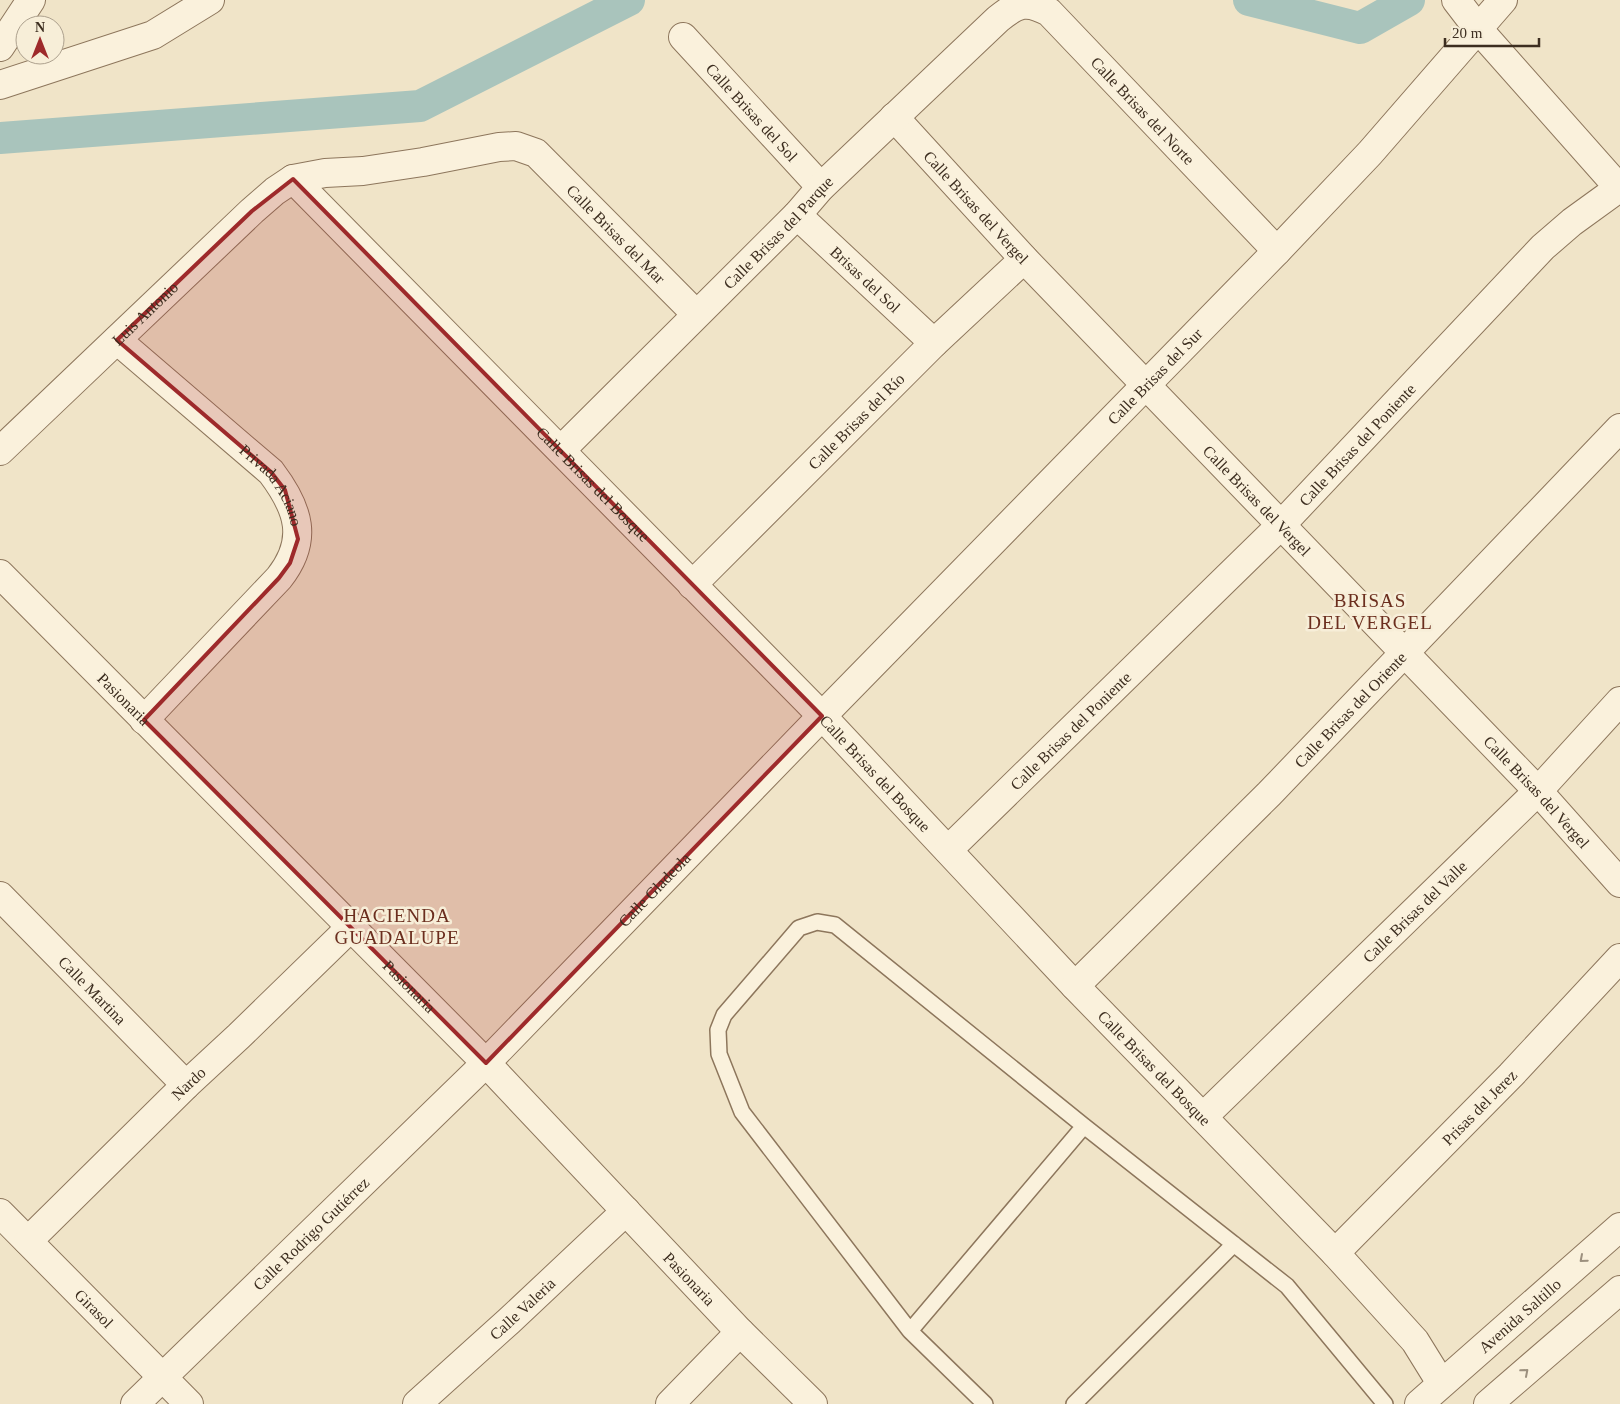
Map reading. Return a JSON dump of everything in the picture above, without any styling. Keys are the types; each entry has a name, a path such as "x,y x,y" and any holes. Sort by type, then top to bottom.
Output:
{"street":[{"path":"0,47 31,0"},
{"path":"0,86 153,35 210,0"},
{"path":"1456,0 1479,30 1619,189"},
{"name":"Calle Brisas del Sur","path":"822,716 1278,250 1370,153 1479,30 1503,0"},
{"name":"Calle Brisas del Norte","path":"998,19 1012,8 1023,4 1034,4 1049,12 1278,250"},
{"name":"Calle Brisas del Parque","path":"562,449 796,215 821,187 998,19"},
{"name":"Calle Brisas del Sol","path":"683,37 821,187"},
{"name":"Calle Brisas del Vergel","path":"894,117 1024,259 1538,791 1620,883"},
{"name":"Calle Brisas del Mar","path":"293,179 325,173 363,171 423,162 499,147 516,146 536,153 696,314"},
{"name":"Luis Antonio","path":"0,451 263,201 293,179"},
{"name":"Calle Brisas del Bosque","path":"293,179 562,449 692,585 822,716 1075,986 1335,1253 1415,1341 1441,1382"},
{"name":"Calle Brisas del Poniente","path":"948,850 1281,525 1544,247 1572,222 1619,189"},
{"name":"Brisas del Sol","path":"796,215 934,343"},
{"name":"Calle Brisas del Río","path":"692,585 934,343 1024,259"},
{"name":"Privada Aciano","path":"117,340 271,472 284,490 291,507 298,539 290,563 279,578 144,720"},
{"name":"Calle Brisas del Oriente","path":"1075,986 1269,794 1620,428"},
{"name":"Pasionaria","path":"0,574 486,1063 740,1332 814,1404"},
{"name":"Calle Brisas del Valle","path":"1203,1117 1538,791 1620,701"},
{"name":"Calle Gladeola","path":"486,1063 822,716"},
{"name":"Calle Martina","path":"0,896 186,1084"},
{"name":"Nardo","path":"28,1241 186,1084 239,1036 350,928"},
{"name":"Prisas del Jerez","path":"1335,1253 1511,1075 1620,958"},
{"name":"Calle Rodrigo Gutiérrez","path":"135,1404 486,1063"},
{"name":"Calle Valeria","path":"417,1404 509,1322 626,1211"},
{"name":"Girasol","path":"0,1213 189,1404"},
{"name":"Avenida Saltillo","path":"1419,1404 1441,1382 1620,1227"},
{"path":"1488,1404 1620,1290"},
{"path":"670,1404 740,1332"}],"lane":[{"path":"985,1404 910,1331 742,1112 719,1054 718,1030 733,1003 800,928 817,922 835,925 1084,1126 1287,1286 1385,1404"},
{"path":"910,1331 1084,1126"},
{"path":"1074,1404 1234,1244"}],"highlighted area":[{"path":"293,179 822,716 486,1063 144,720 279,578 290,563 298,539 285,490 271,472 117,340 252,211"}],"waterway":[{"path":"0,138 420,106 629,0"},
{"path":"1249,0 1360,28 1409,0"}],"district":[{"name":"BRISAS DEL VERGEL","path":"1370,611"},
{"name":"HACIENDA GUADALUPE","path":"397,926"}]}
